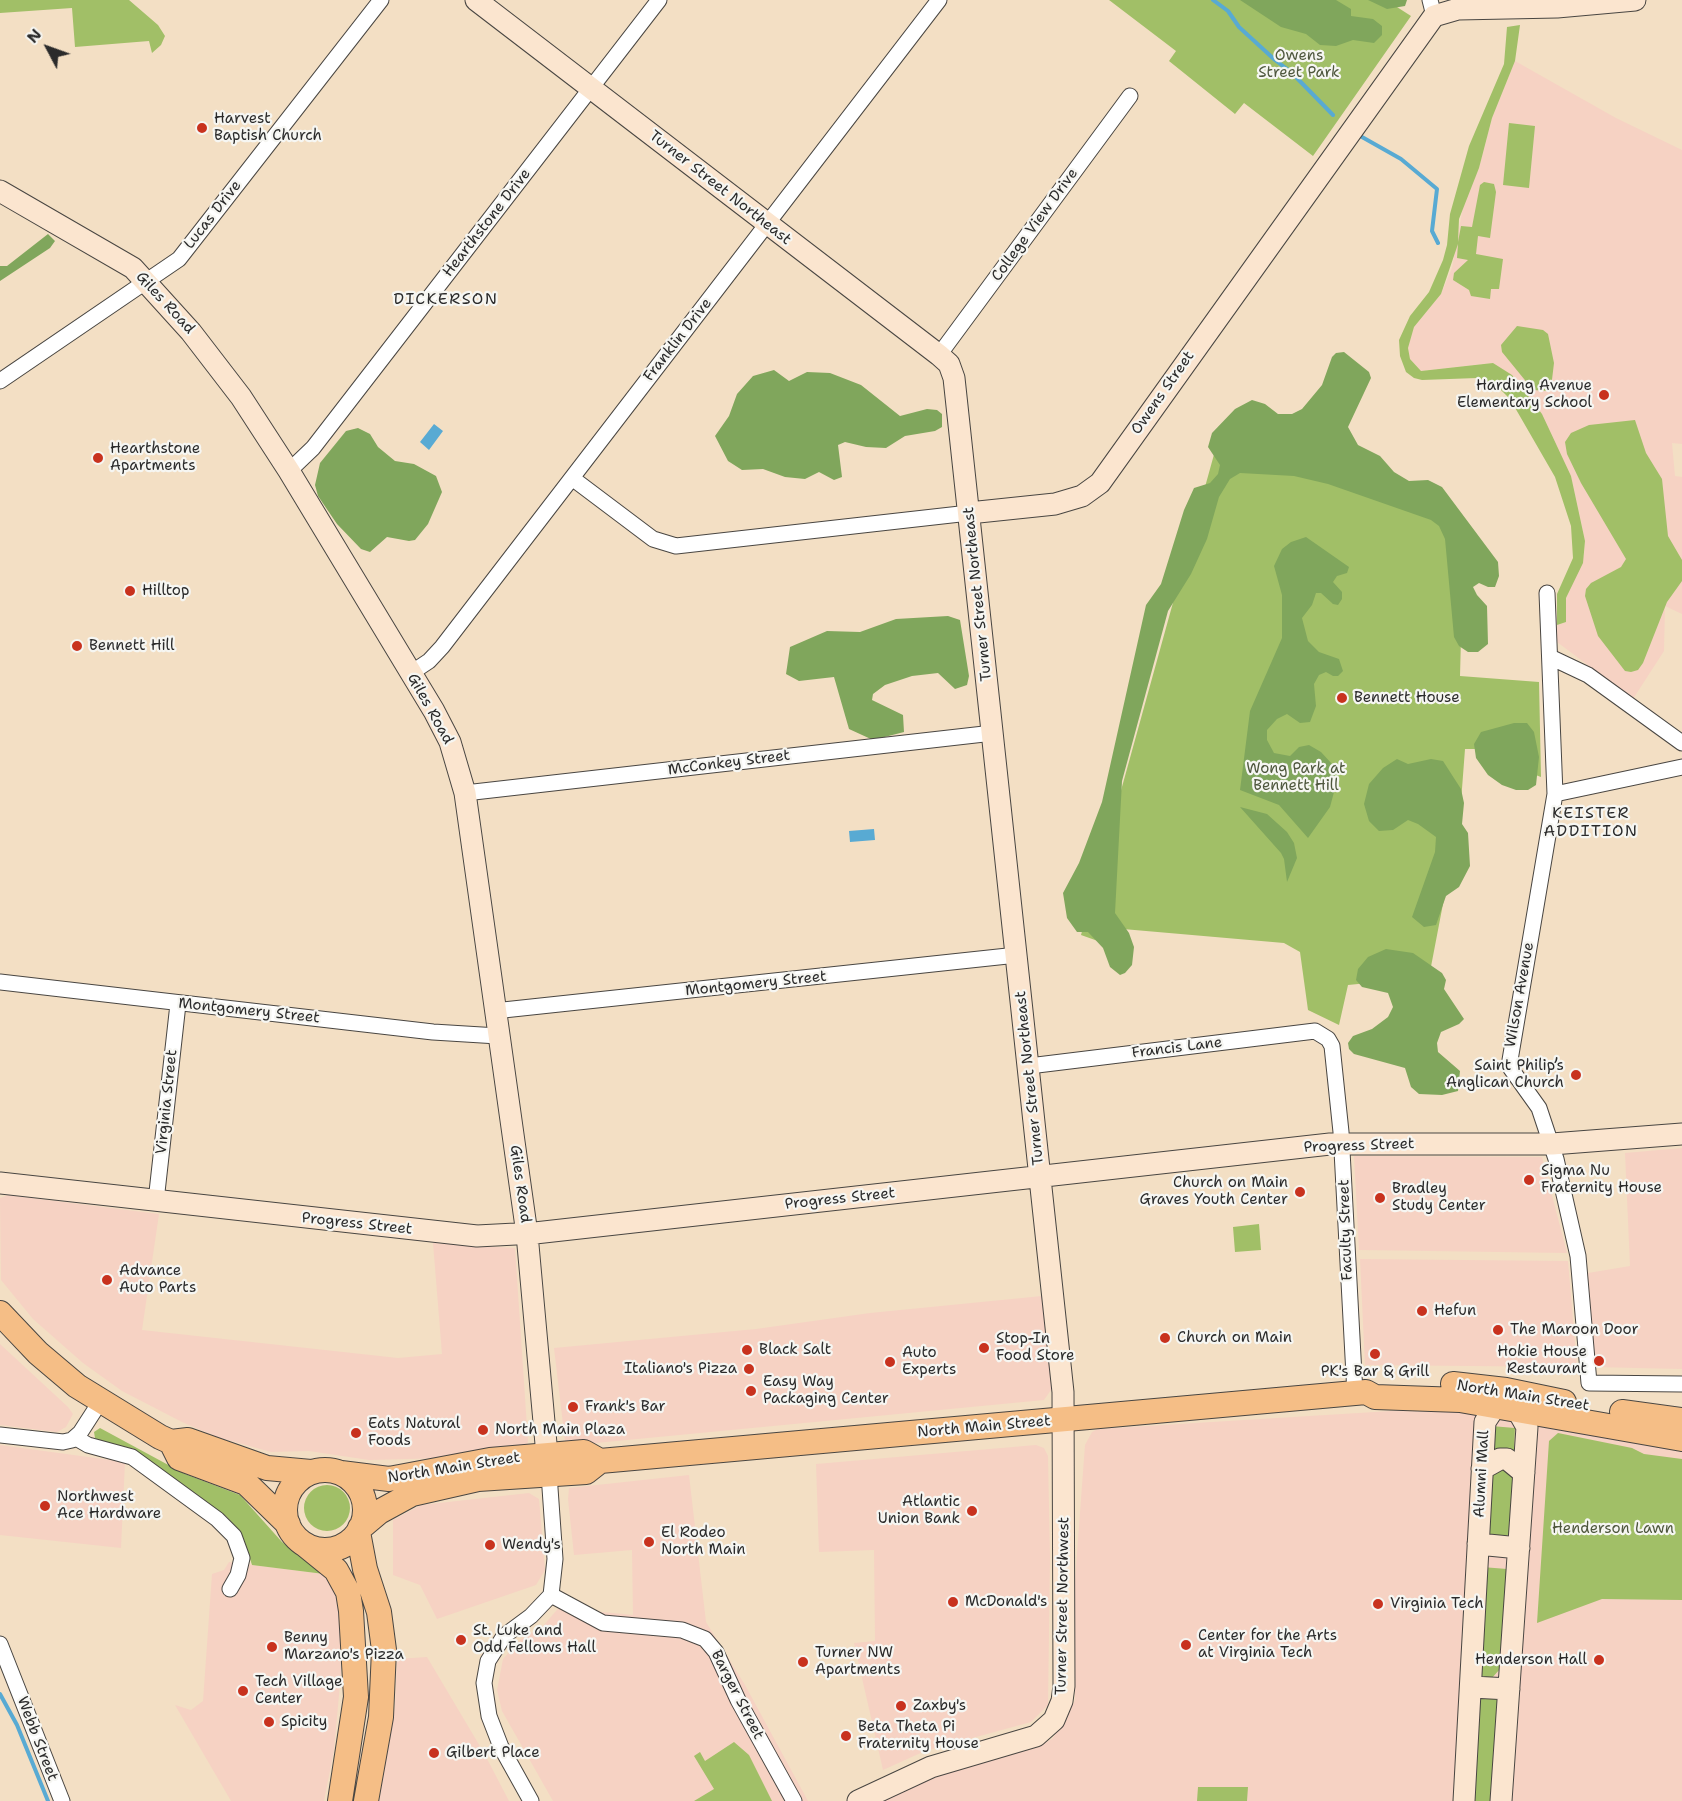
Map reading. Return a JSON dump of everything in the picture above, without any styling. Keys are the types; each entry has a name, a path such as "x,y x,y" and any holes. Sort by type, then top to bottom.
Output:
{"main road":[{"path":"0,1313 52,1366 100,1402 171,1442 179,1458 246,1483 288,1524 304,1544 336,1570 348,1592 351,1611 356,1697 342,1795"},
{"name":"North Main Street","path":"341,1473 389,1479 490,1460 548,1465 584,1452 600,1461 1361,1393 1375,1383 1394,1382 1451,1384 1500,1398 1682,1420"},
{"name":"North Main Street","path":"1500,1398 1519,1410 1682,1439"},
{"path":"171,1442 188,1440 277,1470 311,1472 327,1470 341,1473 359,1488 364,1500 365,1513 359,1530 346,1543 330,1549 318,1549 304,1544"},
{"name":"North Main Street","path":"359,1530 379,1512 412,1494 468,1481 517,1476 542,1463 548,1465"},
{"path":"288,1524 285,1510 291,1489 298,1480 311,1472"},
{"path":"359,1530 365,1569 379,1612 384,1650 381,1717 366,1801"}],"street":[{"name":"Lucas Drive","path":"0,381 148,283 179,259 381,0"},
{"name":"Turner Street Northeast","path":"476,0 949,364 954,378 1041,1177 1063,1420"},
{"name":"Hearthstone Drive","path":"289,471 313,448 659,0"},
{"name":"Franklin Drive","path":"411,673 436,654 939,0"},
{"name":"Owens Street","path":"572,478 653,539 675,546 1055,504 1082,496 1100,483 1432,8 1548,7 1635,0"},
{"name":"College View Drive","path":"939,355 1130,96"},
{"name":"Giles Road","path":"0,192 115,257 148,283 221,368 289,471 446,733 465,793 527,1234 548,1465"},
{"name":"Wilson Avenue","path":"1547,593 1555,794 1508,1060 1513,1075 1539,1108 1552,1144 1578,1256 1589,1383 1682,1384"},
{"path":"1550,657 1588,675 1682,743"},
{"name":"McConkey Street","path":"465,793 993,733"},
{"path":"1555,794 1682,767"},
{"name":"Montgomery Street","path":"494,1011 1017,955"},
{"name":"Montgomery Street","path":"0,982 433,1032 498,1036"},
{"name":"Virginia Street","path":"156,1201 178,1004"},
{"name":"Francis Lane","path":"1029,1066 1315,1031 1324,1035"},
{"name":"Faculty Street","path":"1324,1035 1332,1046 1342,1144 1361,1393"},
{"name":"Progress Street","path":"0,1183 477,1236 527,1234 1342,1144 1552,1144 1682,1133"},
{"name":"Alumni Mall","path":"1464,1801 1485,1422 1500,1398"},
{"path":"0,1436 63,1442 76,1438 100,1402"},
{"path":"1502,1801 1527,1427 1519,1410"},
{"name":"Turner Street Northwest","path":"858,1801 878,1796 931,1767 1036,1736 1047,1728 1058,1712 1064,1686 1063,1420"},
{"path":"76,1438 88,1444 132,1457 218,1519 234,1536 242,1558 238,1575 230,1589"},
{"path":"1482,1469 1500,1459 1507,1459 1524,1473"},
{"path":"531,1801 501,1747 489,1716 484,1683 488,1661 504,1636 531,1616 551,1595 555,1559 548,1465"},
{"path":"1478,1544 1519,1548"},
{"name":"Barger Street","path":"551,1595 603,1623 682,1630 700,1635 712,1646 738,1700 794,1801"},
{"name":"Webb Street","path":"0,1644 62,1801"},
{"path":"1472,1687 1509,1689"}],"shaded area":[{"name":"Harding Avenue Elementary School","path":"1515,61 1616,118 1682,150 1682,444 1672,443 1675,476 1682,477 1682,614 1665,606 1664,651 1633,699 1557,642 1557,625 1566,622 1566,598 1584,555 1585,541 1571,476 1493,363 1421,371 1410,359 1408,348 1414,327 1441,294 1452,268 1464,201 1479,168 1492,118"},
{"path":"1682,1148 1682,1369 1591,1367 1588,1273 1630,1266 1625,1153"},
{"path":"1354,1156 1542,1157 1567,1253 1359,1250"},
{"path":"8,1195 159,1214 142,1330 398,1358 442,1354 433,1243 515,1248 528,1442 524,1449 448,1458 369,1460 309,1451 271,1452 217,1437 182,1422 122,1391 83,1363 33,1319 1,1280 0,1198"},
{"path":"1360,1259 1568,1261 1577,1367 1365,1365"},
{"path":"1042,1296 1053,1387 1044,1400 575,1445 565,1441 554,1348 756,1329 870,1313"},
{"path":"0,1344 68,1407 73,1414 66,1427 57,1432 0,1425"},
{"name":"Virginia Tech","path":"1391,1411 1492,1412 1682,1447 1682,1801 878,1801 935,1776 1038,1747 1052,1739 1065,1721 1075,1700 1074,1594 1085,1445 1092,1432 1098,1429"},
{"path":"0,1445 125,1462 121,1548 0,1535"},
{"path":"1036,1445 1044,1448 1048,1456 1050,1558 1048,1705 1031,1722 925,1751 883,1770 854,1643 875,1641 874,1550 819,1552 816,1464"},
{"path":"689,1475 706,1622 745,1685 808,1801 553,1801 502,1711 497,1690 503,1659 521,1639 543,1626 568,1597 592,1611 633,1615 632,1550 574,1555 568,1499 569,1488"},
{"path":"529,1493 539,1499 545,1570 536,1585 437,1619 420,1585 393,1575 393,1520 421,1505"},
{"path":"229,1562 324,1574 339,1597 341,1673 334,1750 324,1801 231,1801 175,1705 191,1710 203,1701 212,1574 224,1570"},
{"path":"427,1657 484,1753 509,1801 379,1801 395,1706 397,1659"}],"green space":[{"path":"0,0 129,0 158,25 165,36 161,45 152,53 149,41 75,47 72,8 0,13"},
{"name":"Owens Street Park","path":"1109,0 1386,0 1411,16 1313,156 1244,103 1235,114 1169,61 1176,51"},
{"path":"1240,0 1336,0 1351,9 1351,16 1373,19 1382,26 1382,35 1374,43 1353,40 1336,46 1320,45 1306,34 1281,27"},
{"path":"1368,0 1407,0 1405,6 1387,9"},
{"path":"1520,25 1515,61 1492,118 1479,168 1459,219 1458,242 1461,226 1472,227 1480,185 1484,182 1494,184 1496,192 1490,238 1478,236 1476,254 1503,259 1499,289 1491,289 1490,299 1471,296 1469,290 1453,280 1454,273 1468,260 1457,258 1458,244 1441,294 1414,327 1408,348 1410,359 1421,371 1493,363 1512,375 1542,414 1571,476 1585,541 1583,563 1566,598 1566,622 1557,625 1557,594 1573,558 1571,526 1555,477 1510,399 1496,385 1477,378 1422,380 1414,378 1406,372 1400,356 1399,340 1410,316 1429,292 1443,260 1450,214 1469,146 1504,64 1507,27"},
{"path":"1509,123 1535,126 1529,188 1503,185"},
{"path":"48,234 55,241 50,248 0,281 0,266 7,266"},
{"path":"1517,326 1543,330 1548,334 1554,363 1551,388 1548,391 1533,390 1502,352 1501,345"},
{"path":"1344,352 1369,372 1371,378 1348,427 1358,445 1380,456 1394,472 1409,481 1428,480 1442,487 1498,562 1499,576 1495,587 1479,583 1473,587 1487,606 1488,644 1478,652 1468,652 1459,646 1454,637 1445,539 1439,526 1431,520 1328,484 1294,476 1240,473 1230,479 1219,497 1207,539 1191,574 1168,611 1122,781 1115,913 1129,933 1134,947 1132,965 1120,975 1110,967 1103,948 1088,932 1077,932 1067,918 1063,893 1079,863 1102,802 1146,605 1161,584 1184,510 1194,488 1210,483 1218,474 1220,465 1208,447 1212,433 1235,409 1252,400 1265,404 1278,414 1292,414 1302,409 1322,385 1332,357 1336,353"},
{"path":"774,370 789,381 807,372 830,373 861,385 900,416 927,409 937,410 942,414 942,427 935,431 905,436 886,448 866,447 845,442 838,445 842,477 834,480 819,472 805,479 785,477 763,469 742,470 728,461 715,436 729,416 737,394 753,376"},
{"path":"1635,420 1646,453 1662,479 1668,536 1682,560 1682,581 1667,602 1643,663 1638,670 1631,672 1625,671 1598,636 1585,596 1586,589 1591,583 1621,567 1626,559 1581,483 1567,454 1565,442 1571,433 1589,425"},
{"path":"358,428 370,434 378,447 395,461 414,464 436,476 442,492 428,524 415,540 387,537 370,552 361,549 337,524 318,496 315,485 320,463 346,431"},
{"name":"Wong Park at Bennett Hill","path":"1218,440 1464,522 1460,676 1539,682 1541,777 1498,761 1477,749 1465,749 1460,815 1429,977 1348,985 1339,1025 1308,1010 1300,952 1284,943 1123,929 1126,951 1081,935"},
{"path":"1306,537 1349,567 1347,573 1337,576 1333,582 1342,592 1342,599 1338,605 1333,604 1321,593 1316,593 1312,605 1302,618 1308,641 1319,652 1339,659 1343,671 1338,676 1326,672 1319,675 1314,684 1316,706 1310,722 1300,723 1287,714 1277,719 1267,730 1267,740 1274,753 1290,756 1299,747 1309,745 1321,752 1332,764 1337,781 1330,807 1308,838 1279,805 1240,790 1250,711 1282,638 1282,595 1274,566 1282,549 1291,542"},
{"path":"948,616 960,620 969,676 967,685 955,689 938,673 912,676 885,685 873,694 872,700 903,715 904,732 873,740 849,729 834,677 799,681 786,674 790,647 827,631 860,632 896,619"},
{"path":"1514,723 1527,723 1534,732 1539,757 1536,785 1528,790 1516,790 1502,785 1488,775 1476,758 1474,744 1481,732"},
{"path":"1397,759 1408,764 1431,759 1443,761 1461,789 1464,803 1462,824 1468,833 1470,866 1459,887 1446,896 1436,925 1424,927 1412,917 1435,852 1436,837 1408,820 1393,830 1379,831 1369,821 1364,804 1369,784 1383,768"},
{"path":"1240,807 1267,814 1287,832 1294,843 1297,858 1287,882 1281,853"},
{"path":"1386,949 1413,953 1442,973 1446,980 1444,989 1464,1019 1459,1024 1441,1032 1437,1043 1438,1052 1460,1071 1458,1091 1442,1095 1419,1094 1411,1087 1405,1068 1354,1054 1349,1049 1348,1043 1353,1036 1372,1029 1388,1017 1393,1007 1388,993 1362,987 1356,980 1358,969 1368,957"},
{"path":"1259,1224 1261,1250 1235,1252 1233,1227"},
{"path":"1491,1426 1515,1428 1514,1453 1493,1455"},
{"path":"100,1428 185,1474 240,1495 282,1542 324,1574 252,1565 244,1540 227,1517 134,1449 100,1442 95,1438 94,1432"},
{"name":"Henderson Lawn","path":"1558,1433 1632,1448 1644,1454 1682,1459 1682,1600 1602,1599 1537,1623 1549,1441"},
{"path":"1495,1464 1513,1474 1510,1532 1507,1536 1487,1534 1487,1474"},
{"path":"327,1485 343,1492 350,1508 343,1524 327,1531 311,1524 304,1508 311,1492"},
{"path":"1482,1567 1507,1569 1500,1669 1491,1679 1479,1675"},
{"path":"1495,1697 1498,1701 1492,1801 1468,1801 1476,1698"},
{"path":"734,1742 749,1755 772,1801 694,1801 714,1789 694,1756 700,1752 705,1761"},
{"path":"1198,1787 1248,1787 1247,1801 1197,1801"}],"water":[{"path":"434,424 443,431 429,450 420,442"},
{"path":"874,829 875,840 850,842 849,831"}],"waterway":[{"path":"1213,0 1228,11 1239,27 1291,72 1333,115"},
{"path":"1362,137 1401,159 1437,189 1432,231 1438,243"},
{"path":"0,1694 17,1725 48,1801"}],"place":[{"name":"Harvest Baptish Church","path":"202,128"},
{"name":"Harding Avenue Elementary School","path":"1604,395"},
{"name":"Hearthstone Apartments","path":"98,458"},
{"name":"Hilltop","path":"130,591"},
{"name":"Bennett Hill","path":"77,646"},
{"name":"Bennett House","path":"1342,698"},
{"name":"Saint Philip’s Anglican Church","path":"1576,1075"},
{"name":"Sigma Nu Fraternity House","path":"1529,1180"},
{"name":"Church on Main Graves Youth Center","path":"1300,1192"},
{"name":"Bradley Study Center","path":"1380,1198"},
{"name":"Advance Auto Parts","path":"107,1280"},
{"name":"Hefun","path":"1422,1311"},
{"name":"The Maroon Door","path":"1498,1330"},
{"name":"Church on Main","path":"1165,1338"},
{"name":"Stop-In Food Store","path":"984,1348"},
{"name":"Black Salt","path":"747,1350"},
{"name":"PK's Bar & Grill","path":"1375,1354"},
{"name":"Hokie House Restaurant","path":"1599,1361"},
{"name":"Auto Experts","path":"890,1362"},
{"name":"Italiano's Pizza","path":"749,1369"},
{"name":"Easy Way Packaging Center","path":"751,1391"},
{"name":"Frank's Bar","path":"573,1407"},
{"name":"North Main Plaza","path":"483,1430"},
{"name":"Eats Natural Foods","path":"356,1433"},
{"name":"Northwest Ace Hardware","path":"45,1506"},
{"name":"Atlantic Union Bank","path":"972,1511"},
{"name":"El Rodeo North Main","path":"649,1542"},
{"name":"Wendy's","path":"490,1545"},
{"name":"McDonald's","path":"953,1602"},
{"name":"Virginia Tech","path":"1378,1604"},
{"name":"St. Luke and Odd Fellows Hall","path":"461,1640"},
{"name":"Center for the Arts at Virginia Tech","path":"1186,1645"},
{"name":"Benny Marzano's Pizza","path":"272,1647"},
{"name":"Henderson Hall","path":"1599,1660"},
{"name":"Turner NW Apartments","path":"803,1662"},
{"name":"Tech Village Center","path":"243,1691"},
{"name":"Zaxby's","path":"901,1706"},
{"name":"Spicity","path":"269,1722"},
{"name":"Beta Theta Pi Fraternity House","path":"846,1736"},
{"name":"Gilbert Place","path":"434,1753"}],"district":[{"name":"DICKERSON","path":"446,300"},
{"name":"KEISTER ADDITION","path":"1591,823"}]}
